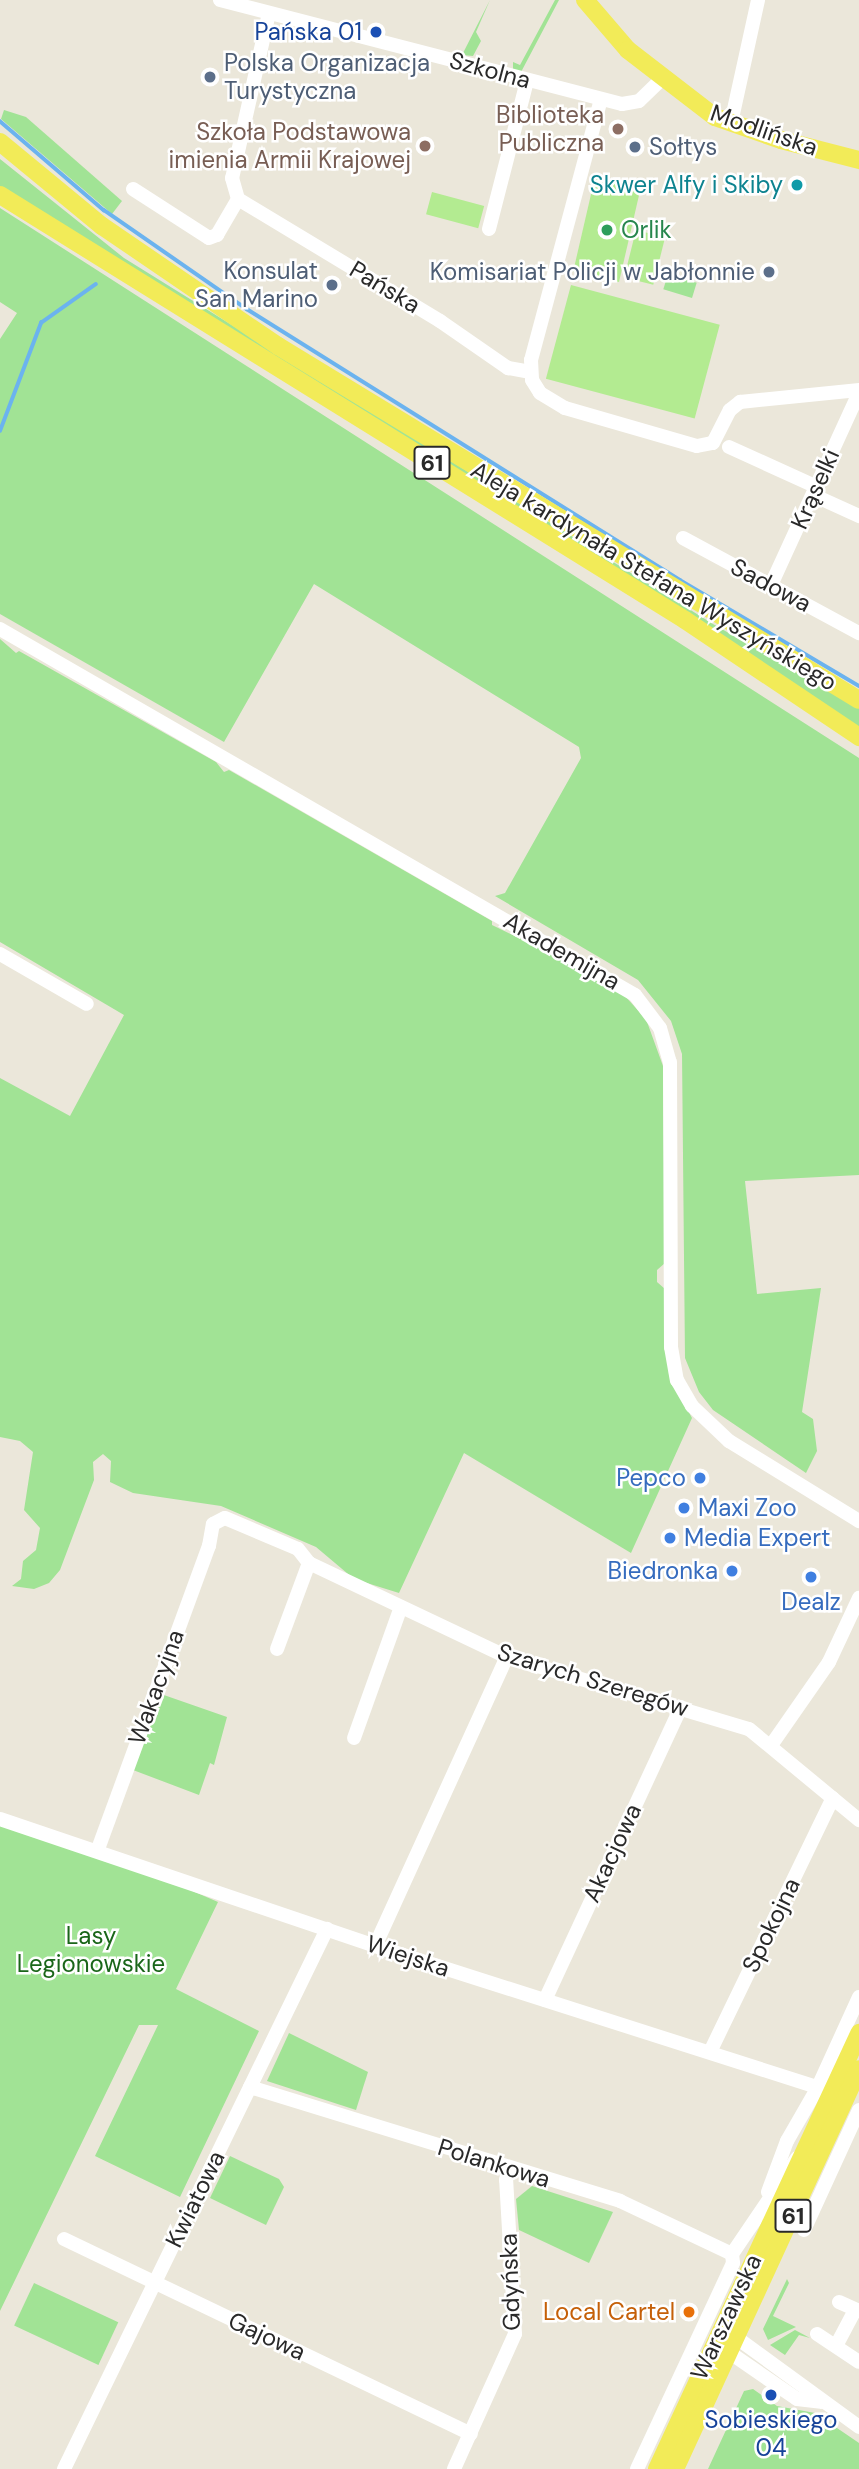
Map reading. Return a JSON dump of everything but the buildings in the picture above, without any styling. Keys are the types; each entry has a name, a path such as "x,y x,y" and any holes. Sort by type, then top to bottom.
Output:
{"main road":[{"name":"Modlińska","path":"585,0 628,50 662,79 730,123 859,160"},
{"name":"Aleja kardynała Stefana Wyszyńskiego","path":"0,142 103,226 278,346 859,700"},
{"name":"Aleja kardynała Stefana Wyszyńskiego","path":"0,195 685,620 859,737"},
{"name":"61","path":"833,2090 859,2033"},
{"name":"61","path":"833,2090 859,2069"},
{"name":"Warszawska","path":"657,2469 833,2090"},
{"name":"Warszawska","path":"675,2469 733,2347 833,2090"}],"street":[{"name":"Szkolna","path":"220,0 601,99 631,104 662,79"},
{"path":"730,123 758,0"},
{"path":"133,189 209,238 217,235 238,199 233,173 269,13"},
{"path":"489,229 527,80"},
{"path":"601,99 530,372 540,393 556,404 697,446 713,443 730,410 749,400 859,391"},
{"name":"Pańska","path":"238,199 440,320 508,368 530,372"},
{"name":"Krąselki","path":"771,585 859,391"},
{"path":"729,447 859,516"},
{"name":"Sadowa","path":"683,538 859,633"},
{"name":"Akademijna","path":"0,629 635,995 657,1022 670,1062 671,1347 677,1380 692,1406 729,1441 801,1489 839,1507 859,1521"},
{"path":"0,954 87,1004"},
{"name":"Akademijna","path":"839,1507 859,1510"},
{"name":"Szarych Szeregów","path":"213,1524 225,1518 298,1549 309,1563 507,1657 749,1729 772,1744 859,1821"},
{"name":"Wakacyjna","path":"97,1849 209,1546 213,1524"},
{"path":"277,1649 309,1563"},
{"path":"772,1744 829,1662 859,1598"},
{"path":"354,1738 401,1607"},
{"path":"376,1946 507,1657"},
{"name":"Akacjowa","path":"545,2000 681,1707"},
{"name":"Spokojna","path":"710,2052 833,1798"},
{"name":"Wiejska","path":"0,1819 97,1849 376,1946 833,2090"},
{"name":"Kwiatowa","path":"64,2469 327,1929"},
{"path":"767,2198 769,2179 787,2141 833,2090 859,1997"},
{"name":"Polankowa","path":"250,2087 642,2210 732,2254"},
{"path":"804,2230 859,2110"},
{"path":"637,2469 733,2263 732,2254 767,2198 805,2149"},
{"name":"Gdyńska","path":"454,2469 515,2334 507,2210 509,2167"},
{"name":"Gajowa","path":"64,2239 471,2434"},
{"path":"836,2346 857,2311 839,2302"},
{"path":"817,2334 859,2362"},
{"path":"716,2340 733,2347 859,2427"}],"green space":[{"path":"490,0 476,32 481,41 473,56 462,55"},
{"path":"555,0 559,0 520,74 513,70 513,62 520,65"},
{"path":"4,110 26,117 122,201 112,214 1,119"},
{"path":"0,159 124,258 713,624 859,708 859,730 0,188"},
{"name":"Orlik","path":"595,177 641,188 619,282 573,272"},
{"path":"432,192 484,206 478,228 426,214"},
{"path":"0,208 859,758 859,1175 745,1181 757,1294 821,1288 802,1412 813,1419 817,1451 806,1473 713,1410 699,1392 685,1358 682,1054 671,1021 638,980 495,896 505,893 581,758 579,747 314,584 224,742 0,614 0,339 17,313 0,302"},
{"path":"636,230 665,237 653,285 624,278"},
{"path":"668,274 697,283 692,298 663,289"},
{"path":"571,285 720,325 695,419 546,379"},
{"path":"0,639 16,653 19,651 216,762 224,772 229,770 492,921 492,925 523,940 527,936 624,995 646,1019 663,1066 665,1263 657,1270 657,1282 665,1289 669,1375 692,1418 631,1553 464,1453 399,1593 354,1579 316,1547 221,1506 133,1493 110,1482 111,1461 103,1454 93,1462 94,1480 60,1570 49,1583 34,1589 12,1586 21,1579 23,1561 36,1550 40,1528 24,1510 33,1452 20,1441 0,1437 0,1078 70,1116 124,1015 0,942"},
{"path":"161,1694 227,1717 214,1765 210,1763 199,1795 133,1770"},
{"name":"Lasy Legionowskie","path":"0,1823 167,1880 218,1902 176,1989 259,2031 180,2197 95,2156 158,2025 139,2025 0,2311"},
{"path":"289,2033 368,2072 356,2110 267,2081"},
{"path":"230,2156 279,2179 284,2187 266,2225 210,2198"},
{"path":"532,2186 613,2212 589,2263 519,2230 516,2199"},
{"path":"787,2279 789,2283 773,2316 796,2327 768,2340 763,2329"},
{"path":"34,2283 118,2322 98,2365 14,2326"},
{"path":"795,2330 810,2338 799,2335 785,2355 770,2345"},
{"path":"753,2389 777,2406 815,2413 859,2443 859,2469 708,2469 744,2391"}],"waterway":[{"path":"0,121 104,210 247,309 680,580 859,686"},
{"path":"0,431 41,323 96,284"}],"place":[{"name":"Pańska 01","path":"376,32"},
{"name":"Polska Organizacja Turystyczna","path":"210,77"},
{"name":"Biblioteka Publiczna","path":"618,129"},
{"name":"Szkoła Podstawowa imienia Armii Krajowej","path":"425,146"},
{"name":"Sołtys","path":"635,147"},
{"name":"Skwer Alfy i Skiby","path":"797,185"},
{"name":"Orlik","path":"607,230"},
{"name":"Komisariat Policji w Jabłonnie","path":"769,272"},
{"name":"Konsulat San Marino","path":"332,285"},
{"name":"Pepco","path":"700,1478"},
{"name":"Maxi Zoo","path":"684,1508"},
{"name":"Media Expert","path":"670,1538"},
{"name":"Biedronka","path":"732,1571"},
{"name":"Dealz","path":"811,1577"},
{"name":"Local Cartel","path":"689,2312"},
{"name":"Sobieskiego 04","path":"771,2395"}]}
